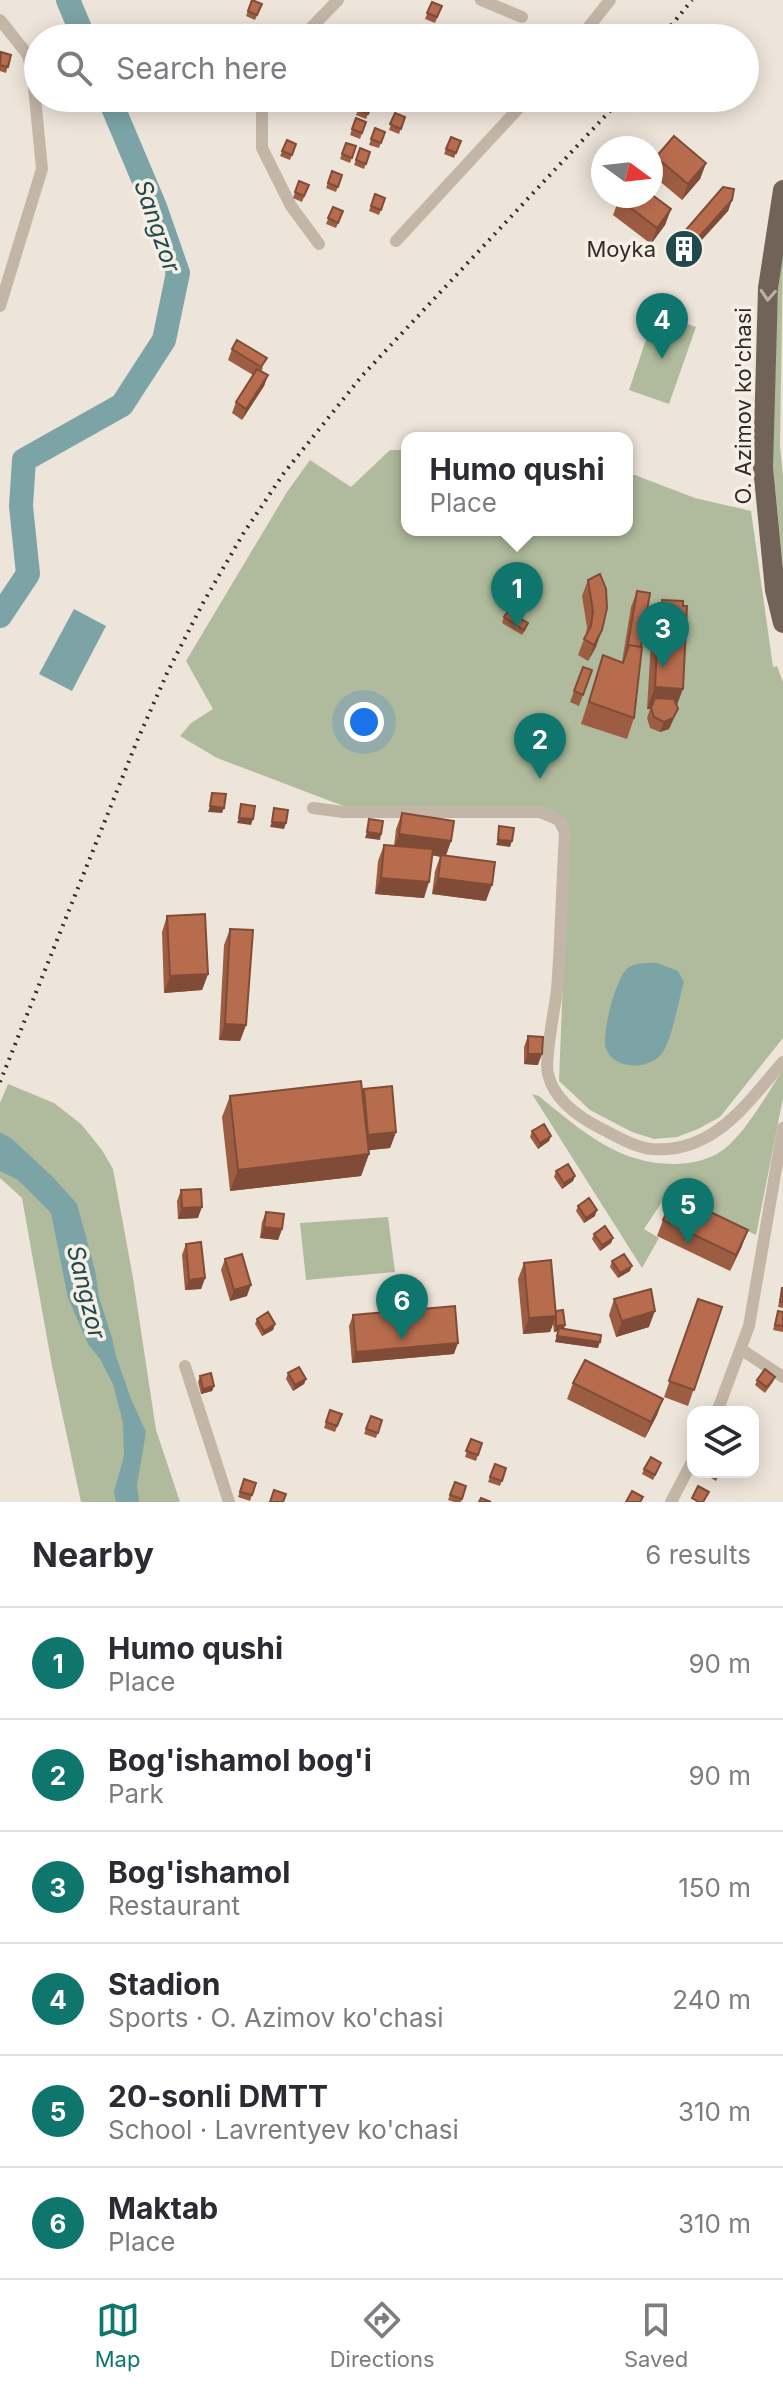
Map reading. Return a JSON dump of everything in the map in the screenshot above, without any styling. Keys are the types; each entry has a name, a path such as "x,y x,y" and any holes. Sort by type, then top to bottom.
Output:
{"main road":[{"name":"O. Azimov ko'chasi","path":"783,190 768,288 763,467 775,590 783,623"}],"street":[{"path":"315,24 338,0"},
{"path":"481,0 522,17"},
{"path":"591,24 610,0"},
{"path":"0,20 24,50"},
{"path":"0,306 42,169 36,112"},
{"path":"262,112 262,148 291,206 319,244"},
{"path":"396,241 515,112"},
{"path":"313,808 343,812 540,812 559,820 565,832 557,989 547,1073 555,1091 577,1116 588,1123 633,1144 653,1149 704,1140 728,1124 783,1062"},
{"path":"719,1406 749,1326 783,1128"},
{"path":"742,1350 783,1377"},
{"path":"185,1366 229,1502"},
{"path":"671,1502 687,1471"}],"green space":[{"path":"783,251 780,446 783,565 771,447 778,287"},
{"path":"655,313 696,327 669,404 629,390"},
{"path":"390,450 401,450 401,536 633,536 633,474 695,498 751,511 773,667 777,666 783,682 783,1038 720,1117 677,1137 654,1139 632,1132 590,1110 559,1081 569,828 558,814 540,808 346,807 217,758 180,736 191,723 213,709 186,661 287,492 310,460 351,487"},
{"path":"783,1070 783,1098 756,1235 668,1193 644,1229 659,1238 642,1268 532,1094 539,1096 584,1132 617,1151 653,1162 681,1164 710,1157 729,1145 751,1119"},
{"path":"8,1084 54,1103 81,1124 113,1169 156,1430 180,1502 81,1502 52,1366 22,1198 0,1178 0,1103"},
{"path":"388,1217 395,1272 306,1280 300,1223"}],"water":[{"path":"74,609 106,626 72,691 39,674"},
{"path":"657,963 678,971 684,982 669,1038 657,1058 642,1065 625,1064 617,1061 606,1049 606,1032 614,994 628,968"},
{"path":"0,1132 12,1139 53,1177 77,1204 116,1356 146,1432 137,1485 139,1502 116,1502 114,1492 124,1456 123,1423 113,1384 88,1344 68,1298 51,1213 18,1180 0,1171"}],"building":[{"path":"252,0 262,4 257,15 248,11"},
{"path":"432,2 442,6 437,17 427,13"},
{"path":"1,52 11,55 8,67 0,65"},
{"path":"395,113 405,117 401,129 390,124"},
{"path":"356,118 366,122 362,133 352,129"},
{"path":"375,128 385,132 381,143 371,139"},
{"path":"674,136 706,163 688,184 663,163 663,149"},
{"path":"451,137 461,141 456,153 446,149"},
{"path":"287,140 296,144 292,155 282,151"},
{"path":"346,143 356,146 352,158 342,154"},
{"path":"360,148 370,152 366,164 356,160"},
{"path":"332,171 342,175 338,187 328,183"},
{"path":"299,181 309,185 304,196 295,192"},
{"path":"723,187 734,189 732,200 682,256 672,246"},
{"path":"375,194 385,198 381,210 371,206"},
{"path":"663,203 671,209 657,228 631,208 663,208"},
{"path":"333,207 343,211 338,223 328,218"},
{"path":"237,340 267,358 261,367 232,349"},
{"path":"257,369 268,375 246,409 236,402"},
{"path":"600,574 606,589 607,608 602,630 594,645 584,639 591,626 593,611 588,580"},
{"path":"637,591 650,593 641,647 629,645 627,650"},
{"path":"662,600 683,601 683,606 687,606 683,689 655,687 659,603"},
{"path":"508,611 528,623 524,630 504,617"},
{"path":"629,645 642,647 634,718 589,702 603,655 623,663"},
{"path":"583,667 592,670 583,695 574,691"},
{"path":"655,698 674,699 678,709 673,718 664,722 654,717 651,708"},
{"path":"212,793 226,794 224,808 210,806"},
{"path":"241,804 255,806 253,819 239,818"},
{"path":"274,808 288,810 286,823 272,822"},
{"path":"402,813 454,821 451,841 399,834"},
{"path":"369,819 383,821 381,834 367,832"},
{"path":"499,826 514,828 512,841 498,840"},
{"path":"384,845 433,849 429,882 381,878"},
{"path":"441,855 495,862 492,885 438,878"},
{"path":"205,914 208,974 170,976 167,916"},
{"path":"230,929 253,930 246,1025 225,1024"},
{"path":"528,1036 543,1037 542,1054 528,1054"},
{"path":"361,1081 369,1154 238,1170 230,1096"},
{"path":"392,1086 396,1132 368,1135 364,1089"},
{"path":"544,1124 551,1136 540,1143 532,1131"},
{"path":"568,1164 575,1176 564,1183 556,1171"},
{"path":"201,1189 202,1207 182,1208 181,1190"},
{"path":"675,1195 748,1230 736,1255 663,1220"},
{"path":"589,1198 597,1210 586,1218 578,1206"},
{"path":"266,1212 284,1214 282,1229 264,1227"},
{"path":"605,1226 613,1238 602,1245 594,1234"},
{"path":"201,1242 205,1278 189,1280 186,1244"},
{"path":"242,1254 251,1285 234,1290 225,1259"},
{"path":"624,1254 632,1266 620,1273 612,1261"},
{"path":"551,1260 556,1316 529,1318 524,1263"},
{"path":"651,1289 655,1311 622,1321 614,1299"},
{"path":"698,1299 722,1307 694,1390 669,1381"},
{"path":"455,1306 458,1343 356,1352 353,1315"},
{"path":"563,1310 565,1325 556,1326 556,1311"},
{"path":"778,1311 783,1312 783,1326 775,1325"},
{"path":"268,1312 275,1324 264,1331 257,1319"},
{"path":"559,1328 601,1335 600,1342 557,1336"},
{"path":"585,1360 663,1399 651,1422 573,1383"},
{"path":"299,1367 306,1379 295,1385 288,1373"},
{"path":"765,1369 775,1377 767,1387 757,1380"},
{"path":"211,1373 214,1386 203,1389 200,1376"},
{"path":"330,1410 342,1414 337,1426 326,1422"},
{"path":"371,1416 382,1420 378,1433 366,1429"},
{"path":"471,1439 482,1443 478,1455 466,1451"},
{"path":"651,1457 661,1463 655,1475 644,1469"},
{"path":"495,1464 506,1468 502,1481 490,1477"},
{"path":"244,1479 256,1483 252,1495 240,1492"},
{"path":"455,1482 466,1486 462,1499 450,1495"},
{"path":"698,1486 709,1492 703,1502 692,1498"},
{"path":"274,1490 286,1494 283,1502 270,1502"},
{"path":"632,1491 643,1497 640,1502 626,1502"}],"waterway":[{"name":"Sangzor","path":"68,0 78,24"},
{"name":"Sangzor","path":"0,616 28,574 21,506 24,460 122,405 164,340 178,273 155,207 115,112"}],"railway":[{"path":"672,24 692,0"},
{"path":"0,1082 168,671 243,534 284,473 361,377 609,112"}],"place":[{"name":"Moyka","path":"684,249"},
{"name":"Stadion","path":"662,359"},
{"name":"Humo qushi","path":"517,628"},
{"name":"Bog'ishamol","path":"663,668"},
{"name":"Bog'ishamol bog'i","path":"540,779"},
{"name":"20-sonli DMTT","path":"688,1244"},
{"name":"Maktab","path":"402,1340"}]}
